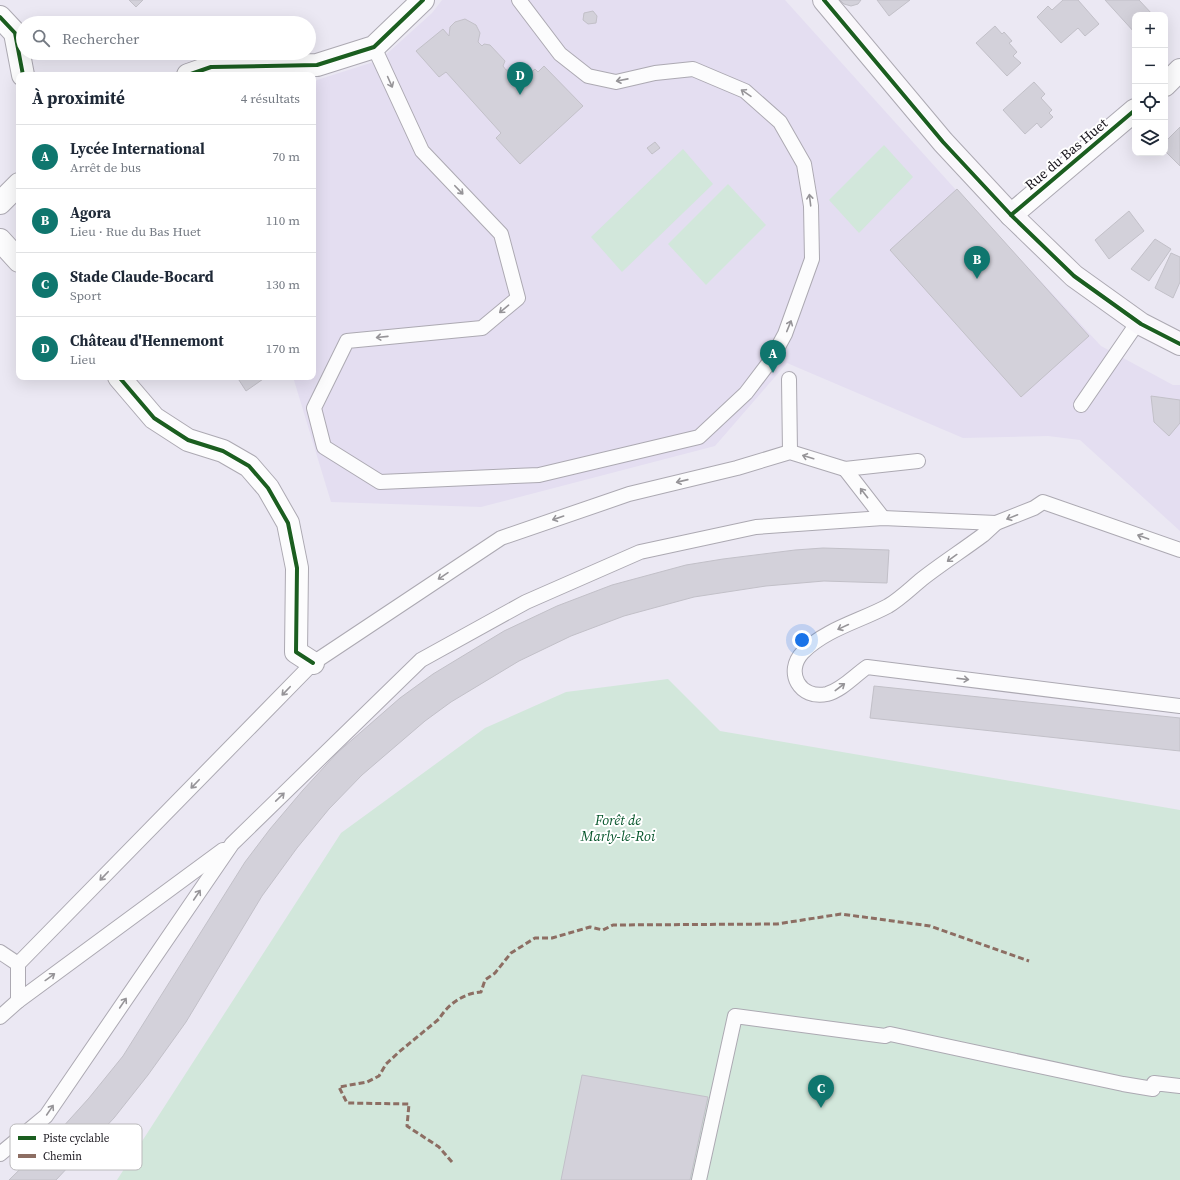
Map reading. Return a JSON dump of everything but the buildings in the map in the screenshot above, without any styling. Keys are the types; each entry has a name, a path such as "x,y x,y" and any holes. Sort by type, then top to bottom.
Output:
{"street":[{"path":"197,72 211,67 317,65 374,47 423,0"},
{"path":"824,0 942,142 1011,215 1074,276 1138,322 1180,344"},
{"path":"0,17 15,33 16,38"},
{"path":"20,60 22,72"},
{"path":"1168,81 1180,70"},
{"name":"Rue du Bas Huet","path":"1011,215 1132,113"},
{"path":"0,203 16,187"},
{"path":"0,240 16,258"},
{"path":"122,380 154,418 188,440 223,451 249,466 268,488 288,523 297,568 296,652 314,663"}],"lane":[{"path":"374,47 422,151 501,234 518,298 482,328 347,341 314,408 324,447 380,482 539,475 699,437 746,393 771,360 785,334 795,310 812,259 811,199 804,164 780,122 745,91 693,69 655,73 616,82 588,76 560,54 519,0"},
{"path":"1081,405 1138,322"},
{"path":"788,379 790,452"},
{"path":"18,1000 18,964 314,663 501,538 629,494 737,468 790,452 845,469 918,461"},
{"path":"845,469 883,518"},
{"path":"1180,550 1043,502 1034,508 996,523 983,535 889,605 820,638 802,654 794,668 795,678 802,689 811,694 825,694 836,691 867,667 1180,706"},
{"path":"0,1017 18,1000 232,844 421,660 526,602 640,552 756,528 883,518 996,523"},
{"path":"36,1124 46,1116 232,844"},
{"path":"0,952 18,964"},
{"path":"699,1180 735,1016 885,1036 890,1034 1138,1087 1153,1089 1154,1082 1180,1086"},
{"path":"0,1154 10,1146"}],"shaded area":[{"path":"442,0 785,0 956,190 1101,346 1173,385 1180,385 1180,531 1080,440 1048,436 963,438 787,363 715,446 481,507 331,502 294,380 316,380 316,81 380,60 432,13"}],"green space":[{"path":"884,145 913,177 859,233 829,200"},
{"path":"683,149 713,184 622,272 591,237"},
{"path":"728,184 766,225 706,285 668,244"},
{"name":"Forêt de Marly-le-Roi","path":"668,679 720,731 1180,810 1180,1180 117,1180 123,1170 142,1170 142,1141 341,833 485,728 566,692"}],"marked path":[{"path":"452,1162 439,1147 407,1126 409,1104 347,1103 339,1087 367,1082 379,1076 386,1064 439,1019 452,1004 463,997 481,992 485,980 495,973 511,953 535,938 552,938 590,927 603,930 613,925 777,924 841,914 930,926 1029,961"}],"cycle path":[{"path":"197,72 211,67 317,65 374,47 423,0"},
{"path":"824,0 943,142 1011,215 1074,276 1141,324 1180,344"},
{"path":"0,17 15,33 16,38"},
{"path":"20,60 22,72"},
{"path":"1011,215 1132,113"},
{"path":"122,380 154,418 188,440 223,451 249,466 268,488 288,523 297,568 296,652 313,663"}],"place":[{"name":"Château d'Hennemont","path":"520,95"},
{"name":"Agora","path":"977,279"},
{"name":"Lycée International","path":"773,373"},
{"name":"Stade Claude-Bocard","path":"821,1108"}]}
